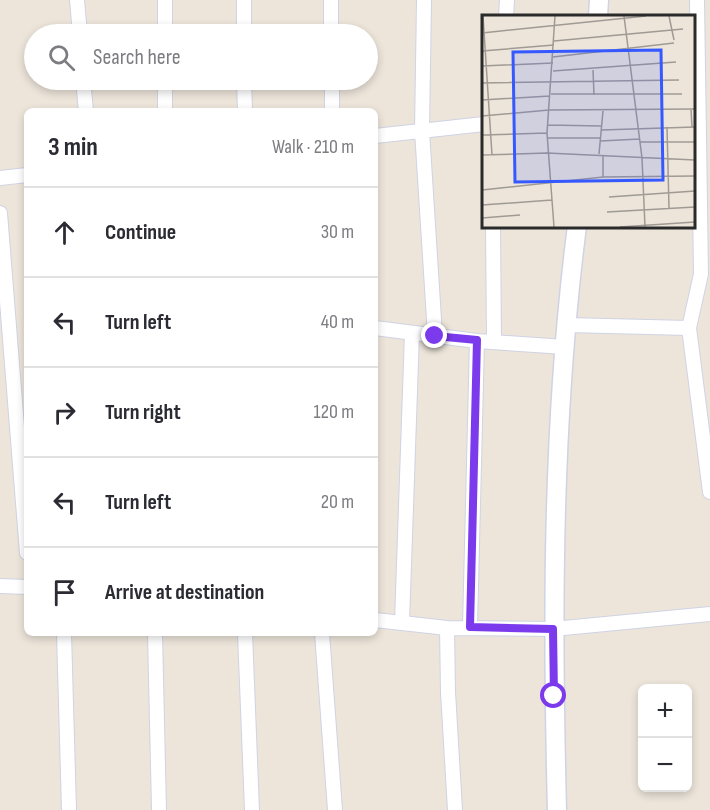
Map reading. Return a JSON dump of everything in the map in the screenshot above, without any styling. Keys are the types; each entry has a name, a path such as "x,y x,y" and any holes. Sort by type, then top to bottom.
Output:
{"main road":[{"path":"598,15 599,0"},
{"path":"557,810 553,629 566,326 577,228"}],"street":[{"path":"77,0 79,24"},
{"path":"165,0 165,24"},
{"path":"244,0 244,24"},
{"path":"331,0 331,24"},
{"path":"424,0 422,131 435,336"},
{"path":"506,15 507,0"},
{"path":"697,0 701,274 689,328 710,492"},
{"path":"84,90 86,108"},
{"path":"165,90 165,108"},
{"path":"244,90 244,108"},
{"path":"332,90 332,108"},
{"path":"378,136 482,124"},
{"path":"0,178 24,175"},
{"path":"0,213 24,515"},
{"path":"493,228 494,342"},
{"path":"566,326 689,328"},
{"path":"378,328 494,342 565,347"},
{"path":"402,622 412,333"},
{"path":"470,627 477,340"},
{"path":"0,586 24,587"},
{"path":"378,620 447,628 553,629 710,614"},
{"path":"447,628 448,692 455,810"},
{"path":"64,636 69,810"},
{"path":"156,636 159,810"},
{"path":"245,636 252,810"},
{"path":"322,636 335,810"}],"route":[{"path":"435,336 477,340 470,627 553,629 554,696"}]}
